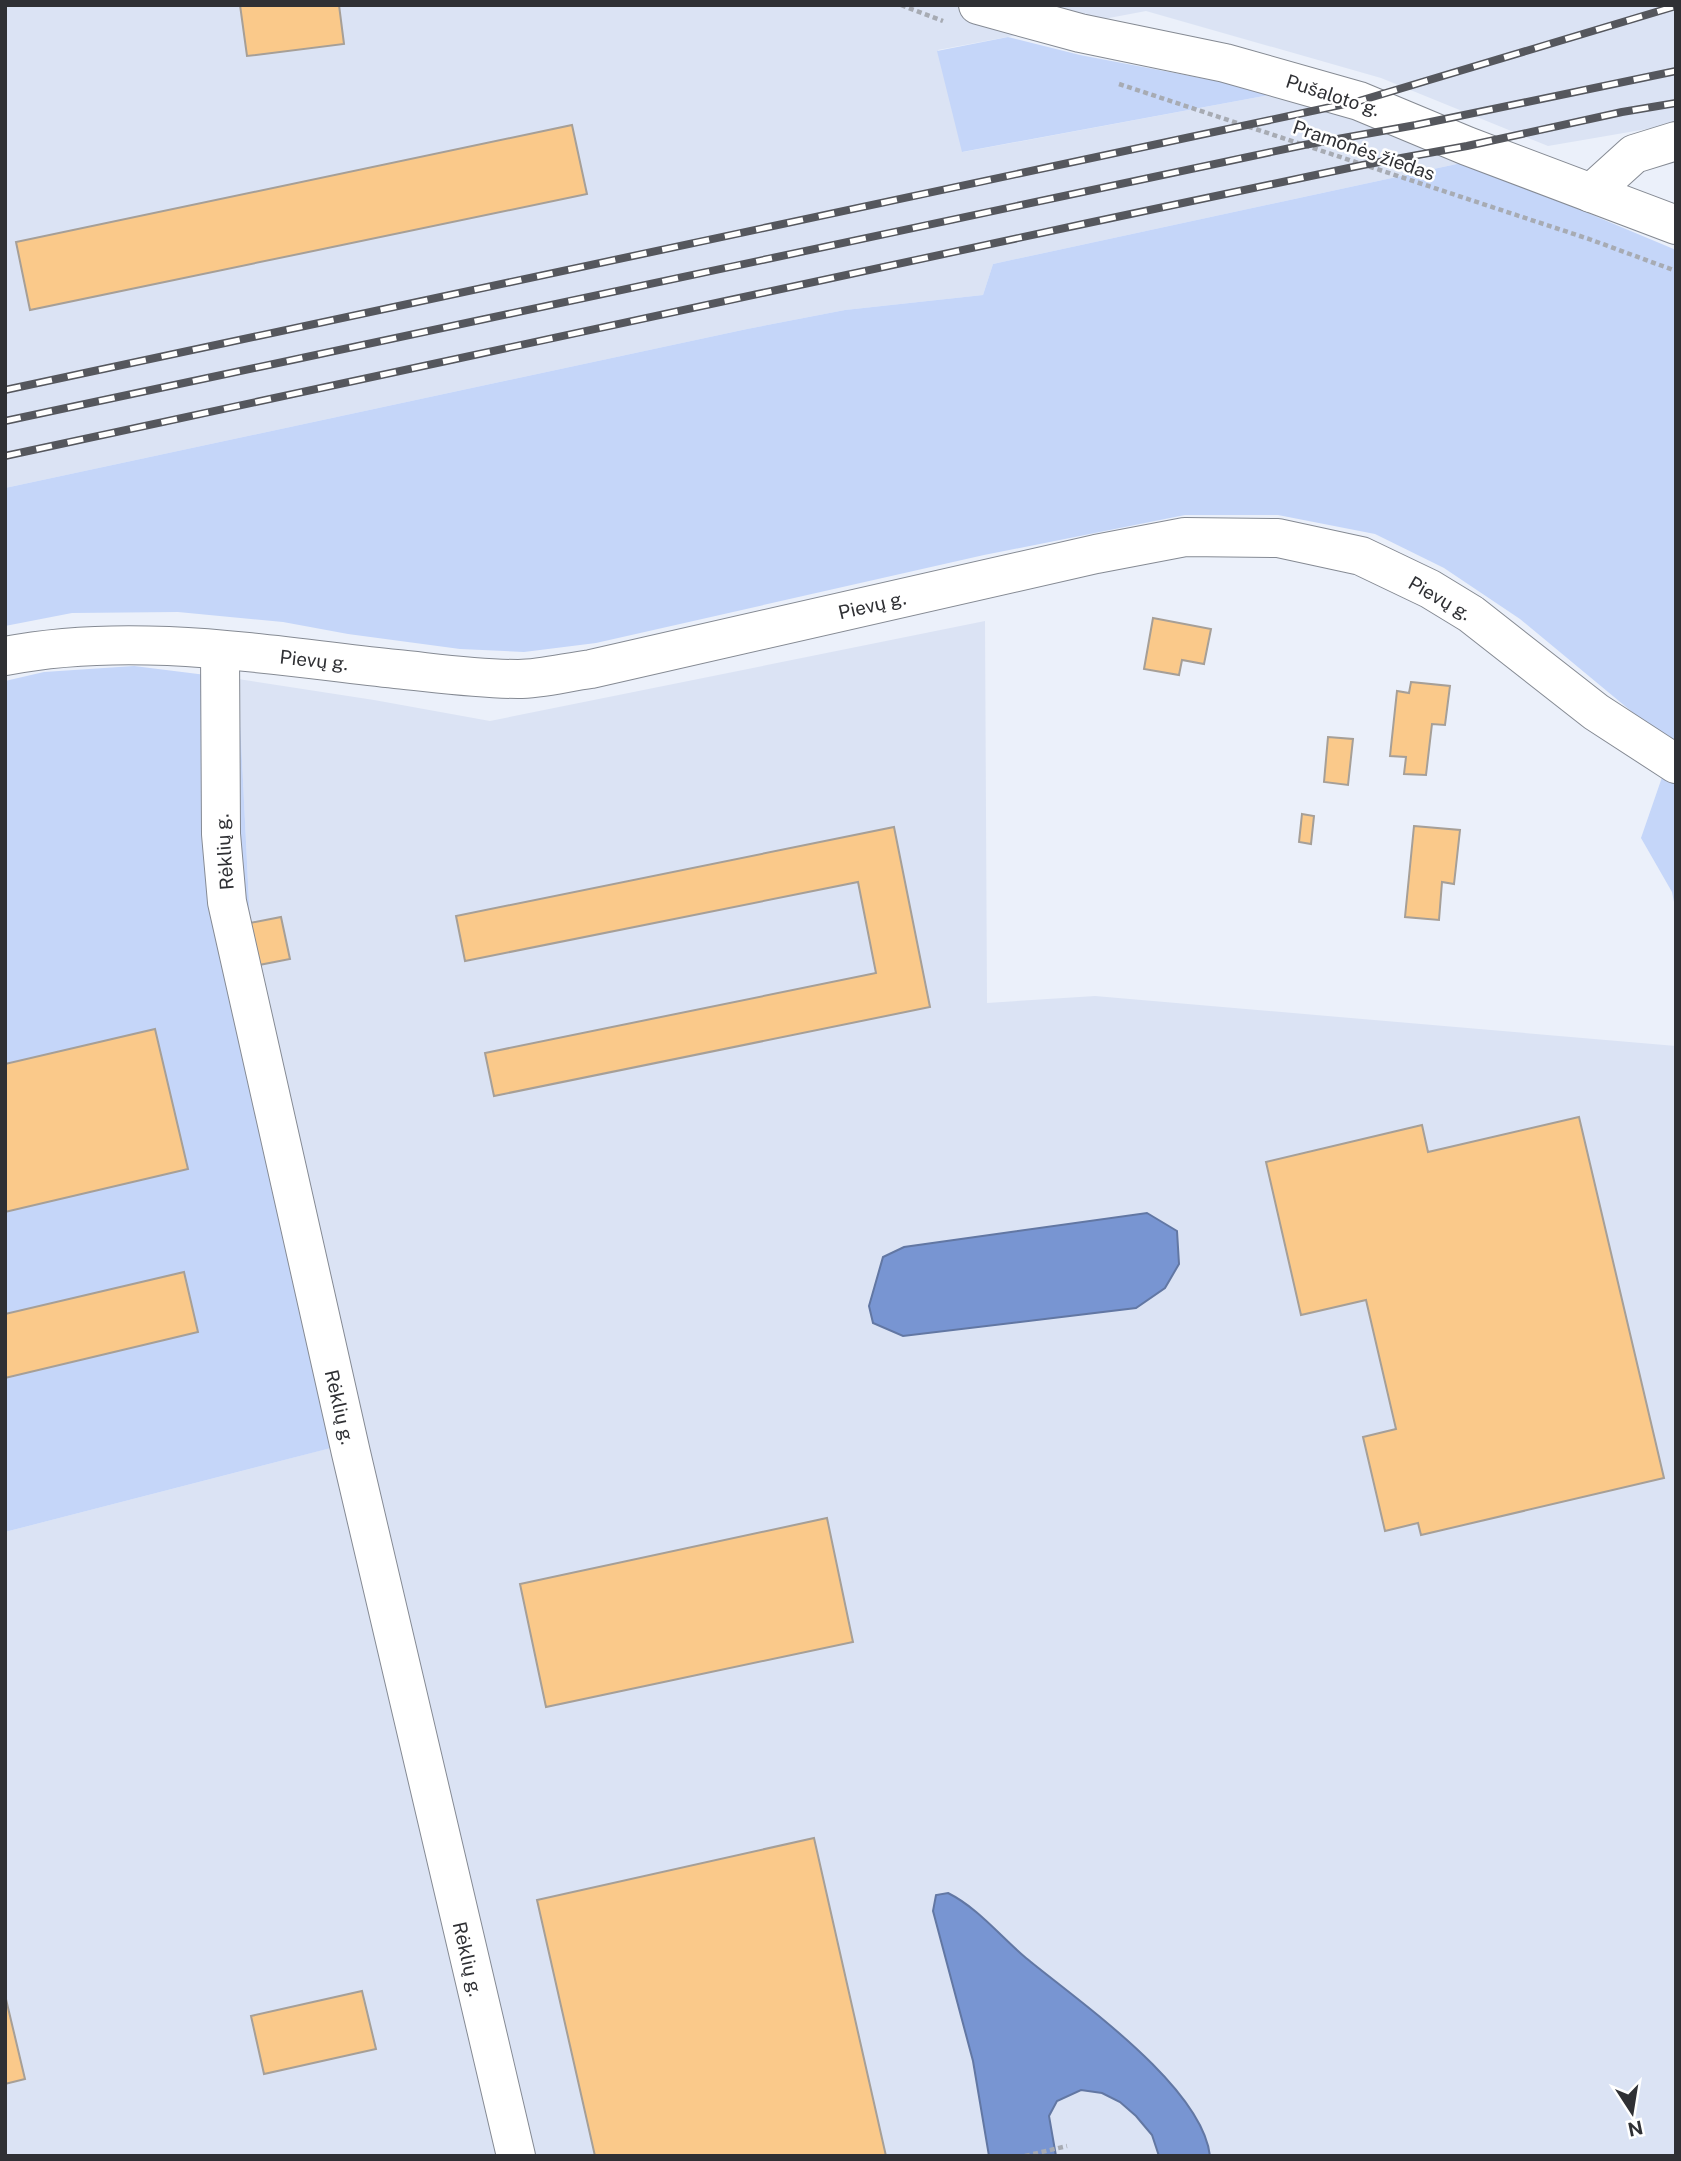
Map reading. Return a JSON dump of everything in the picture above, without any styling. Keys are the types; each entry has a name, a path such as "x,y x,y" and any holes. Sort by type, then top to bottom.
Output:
{"street":[{"name":"Pušaloto g.","path":"978,5 1080,33 1225,62 1359,101 1467,146 1676,225"},
{"path":"1591,193 1634,154 1676,141"},
{"name":"Pievų g.","path":"5,656 39,650 130,643 519,679 591,669 1096,554 1185,537 1278,538 1361,556 1430,589 1471,614 1597,712 1676,764"},
{"name":"Rėklių g.","path":"220,650 221,834 227,902 351,1453 516,2156"}],"path":[{"name":"Pramonės žiedas","path":"1118,83 1589,239 1676,271"},
{"path":"1025,2156 1068,2146"}],"shaded area":[{"path":"5,5 1676,5 1676,124 1548,146 1381,78 1146,11 938,50 963,152 1280,93 1466,162 993,264 983,295 845,310 747,329 5,488"},
{"path":"1008,37 1080,55 1280,93 962,152 937,51"},
{"path":"1466,162 1676,250 1676,741 1643,721 1520,619 1444,568 1375,534 1278,515 1185,515 984,555 596,643 524,652 460,649 283,622 178,612 72,613 5,626 5,488 747,329 845,310 983,295 993,264"},
{"path":"985,621 987,1003 1095,996 1676,1046 1676,2156 5,2156 5,1532 365,1439 250,923 238,679 490,721"},
{"path":"134,666 238,679 250,923 366,1439 5,1532 5,681 44,672"},
{"path":"1676,759 1676,912 1672,892 1641,838 1668,760"}],"water":[{"path":"1147,1213 1177,1231 1179,1264 1165,1288 1136,1308 903,1336 873,1323 869,1306 883,1257 904,1247"},
{"path":"948,1893 979,1914 1026,1958 1105,2021 1162,2074 1185,2102 1202,2129 1210,2156 1159,2156 1152,2135 1120,2102 1102,2093 1081,2090 1057,2101 1049,2116 1056,2156 989,2156 973,2061 933,1911 936,1895"}],"building":[{"path":"240,5 339,5 344,44 247,56"},
{"path":"572,125 587,194 30,310 16,242"},
{"path":"1153,618 1211,629 1204,664 1182,660 1179,675 1144,669"},
{"path":"1411,682 1450,686 1445,725 1432,724 1426,775 1404,774 1406,757 1390,756 1397,691 1409,693"},
{"path":"1328,737 1353,739 1348,785 1324,782"},
{"path":"1302,814 1314,816 1311,844 1299,842"},
{"path":"1414,826 1460,830 1454,884 1442,882 1439,920 1405,917"},
{"path":"894,827 930,1007 494,1096 485,1053 876,973 858,882 465,961 456,916"},
{"path":"281,917 290,959 259,965 250,923"},
{"path":"155,1029 188,1169 5,1212 5,1064"},
{"path":"1579,1117 1664,1478 1421,1535 1418,1523 1385,1531 1363,1437 1396,1429 1366,1300 1301,1315 1266,1162 1422,1125 1428,1152"},
{"path":"184,1272 198,1332 5,1378 5,1314"},
{"path":"827,1518 853,1642 546,1707 520,1584"},
{"path":"814,1838 886,2156 595,2156 537,1900"},
{"path":"362,1991 376,2049 264,2074 251,2016"},
{"path":"5,1995 25,2079 5,2084"}],"railway":[{"path":"5,390 1359,101 1676,6"},
{"path":"5,421 1304,145 1416,125 1676,71"},
{"path":"5,456 1088,223 1676,103"}]}
